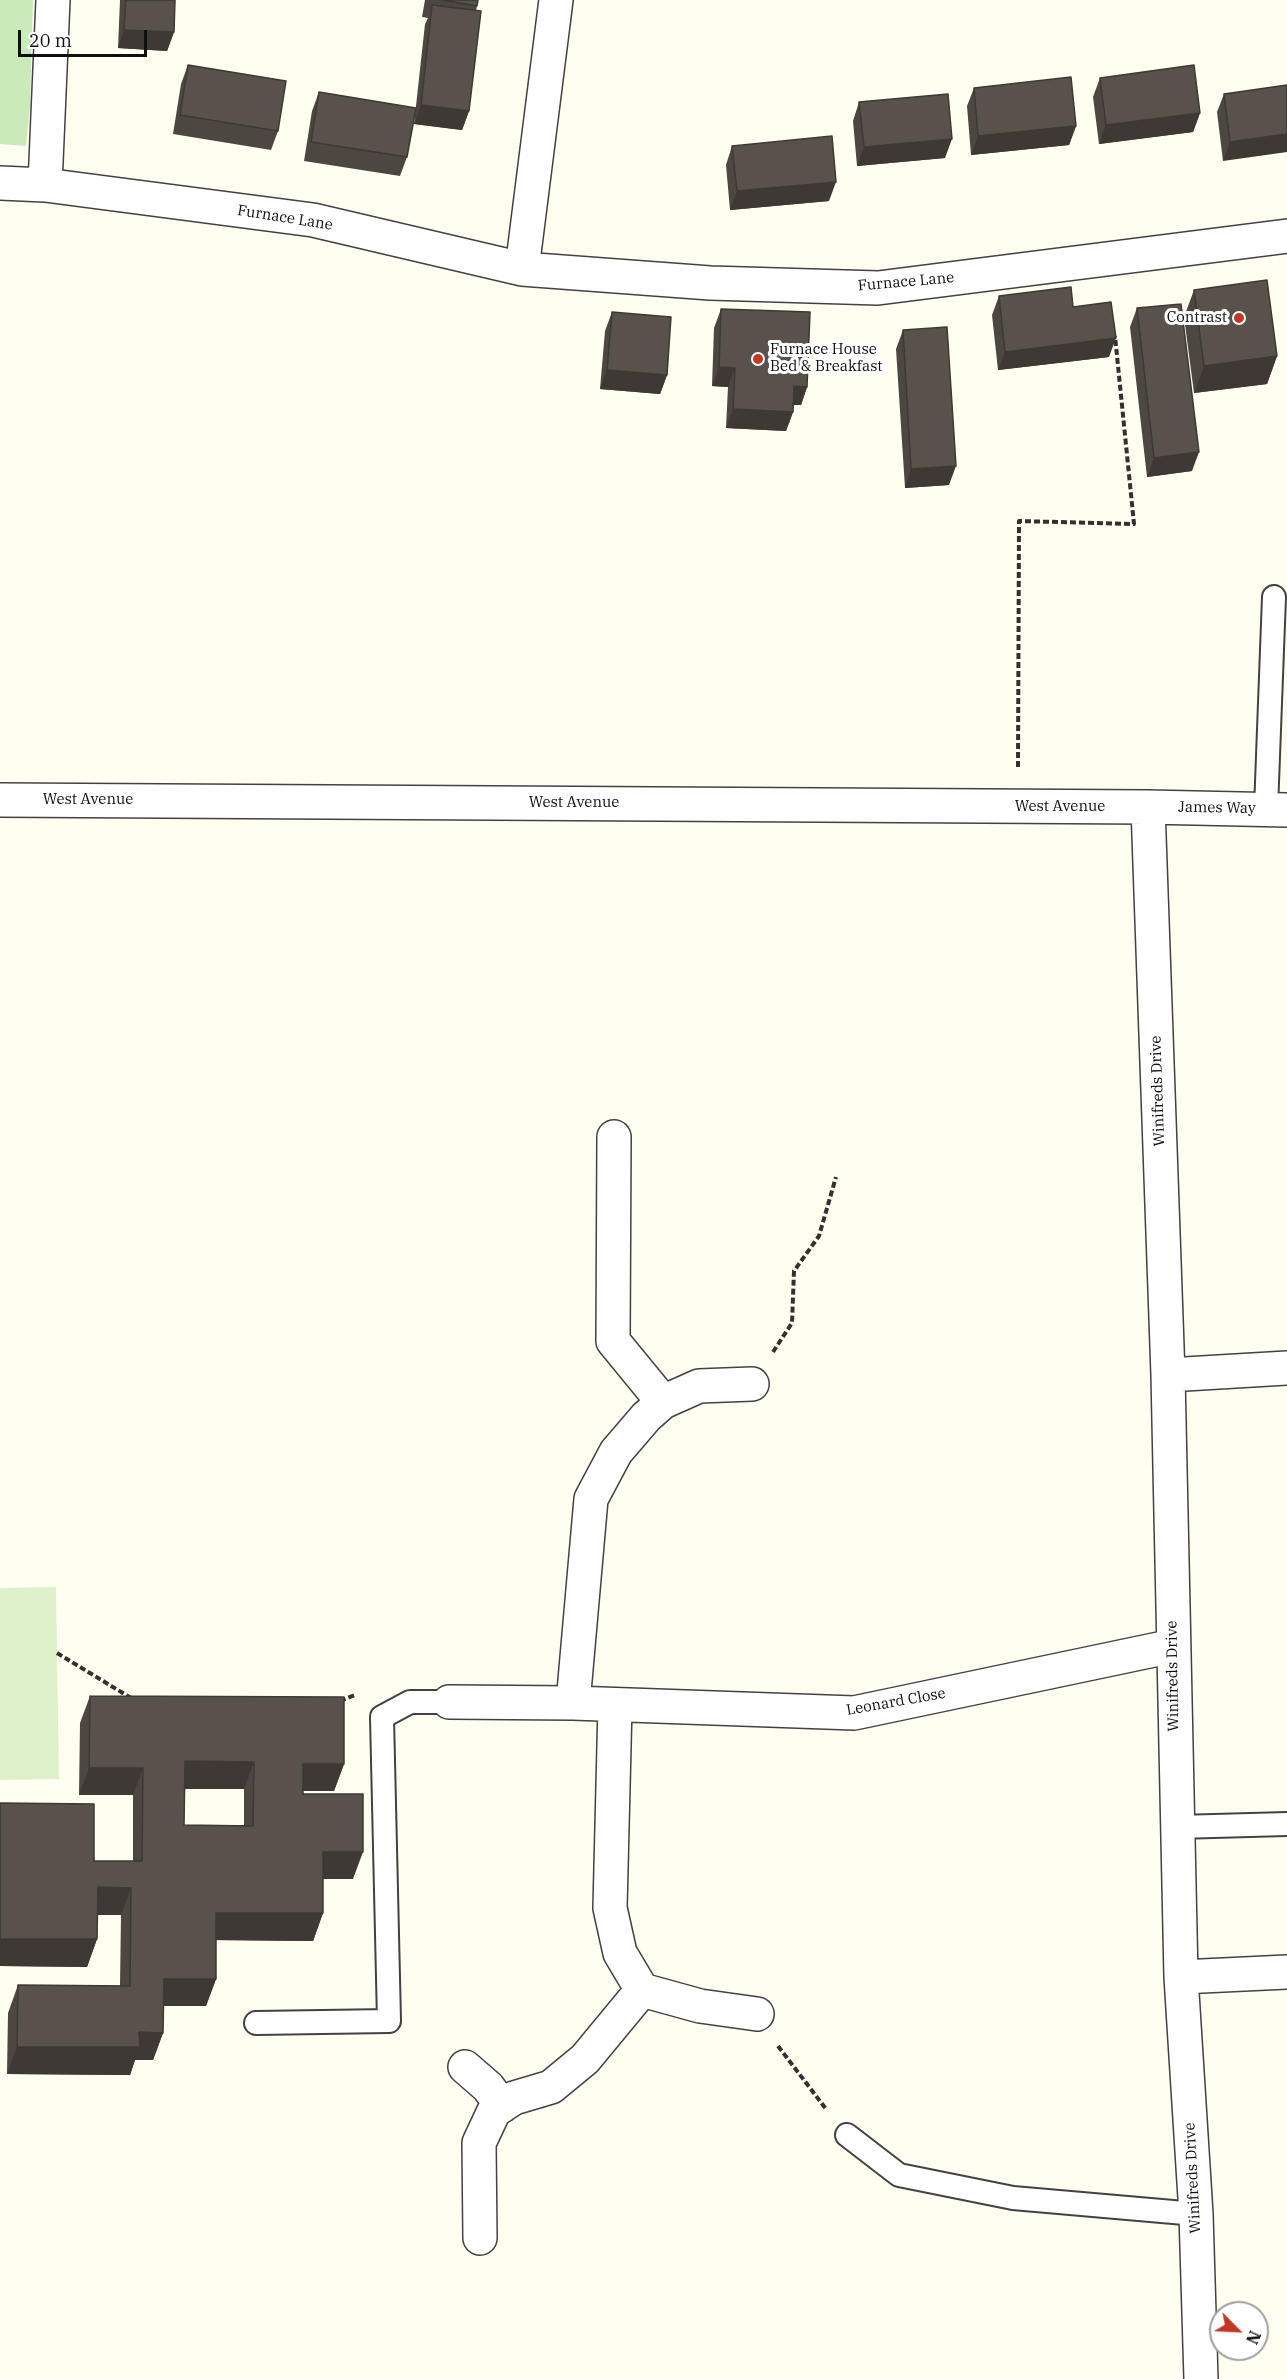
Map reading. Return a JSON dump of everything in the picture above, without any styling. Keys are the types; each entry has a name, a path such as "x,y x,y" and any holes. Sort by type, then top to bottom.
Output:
{"street":[{"path":"45,185 53,0"},
{"path":"522,269 556,0"},
{"name":"Furnace Lane","path":"0,183 45,185 313,220 522,269 710,283 878,288 1287,236"},
{"name":"West Avenue","path":"0,800 1148,807"},
{"name":"James Way","path":"1148,807 1277,810"},
{"name":"Winifreds Drive","path":"1148,807 1168,1375 1181,1977 1196,2214 1201,2379"},
{"path":"614,1137 613,1341 663,1402"},
{"path":"1168,1375 1287,1368"},
{"path":"573,1703 591,1499 616,1452 646,1417 663,1402 699,1386 752,1384"},
{"name":"Leonard Close","path":"449,1702 573,1703 854,1713 1173,1646"},
{"path":"615,1705 610,1908 620,1953 642,1990 700,2006 757,2014"},
{"path":"1181,1977 1287,1972"},
{"path":"480,2238 479,2143 494,2111 514,2098 551,2087 585,2059 642,1990"},
{"path":"465,2067 488,2087 502,2106"}],"lane":[{"path":"1274,597 1277,810"},
{"path":"256,2023 389,2021 382,1717 410,1702 449,1702"},
{"path":"1177,1827 1287,1824"},
{"path":"847,2135 899,2175 1013,2198 1196,2214"}],"path":[{"path":"1018,807 1019,521 1134,524 1114,329"},
{"path":"752,1384 792,1323 794,1318 794,1271 819,1236 836,1177"},
{"path":"57,1653 137,1702"},
{"path":"333,1703 363,1692"},
{"path":"757,2014 788,2061 847,2135"}],"green space":[{"path":"0,0 33,0 30,106 26,146 0,144"},
{"path":"56,1587 59,1779 0,1780 0,1588"}],"building":[{"path":"126,0 175,0 174,32 124,30"},
{"path":"442,0 478,0 477,6"},
{"path":"432,5 481,11 469,111 421,105"},
{"path":"188,65 286,81 278,131 180,115"},
{"path":"1194,65 1200,113 1106,125 1100,78"},
{"path":"1071,77 1076,126 978,136 974,88"},
{"path":"1287,85 1287,134 1230,142 1224,94"},
{"path":"319,92 416,108 407,157 311,142"},
{"path":"948,94 952,139 864,147 859,102"},
{"path":"832,136 836,182 737,191 732,146"},
{"path":"1267,280 1277,356 1204,366 1194,290"},
{"path":"1071,287 1073,307 1111,302 1116,338 1005,352 999,296"},
{"path":"1181,304 1199,452 1154,458 1137,308"},
{"name":"Furnace House Bed & Breakfast","path":"721,309 810,312 807,387 794,386 793,412 733,409 735,368 719,367"},
{"path":"612,312 671,317 667,375 607,370"},
{"path":"947,327 956,466 911,469 903,330"},
{"path":"90,1696 344,1697 344,1764 303,1764 303,1794 363,1794 363,1852 323,1852 323,1913 216,1913 216,1979 164,1979 163,2033 139,2032 140,2047 17,2047 18,1985 130,1986 131,1888 98,1887 97,1939 0,1939 0,1803 94,1804 94,1861 142,1861 143,1768 89,1768","holes":["185,1761 254,1762 253,1826 184,1825"]}],"place":[{"name":"Contrast","path":"1239,318"},
{"name":"Furnace House Bed & Breakfast","path":"758,359"}]}
